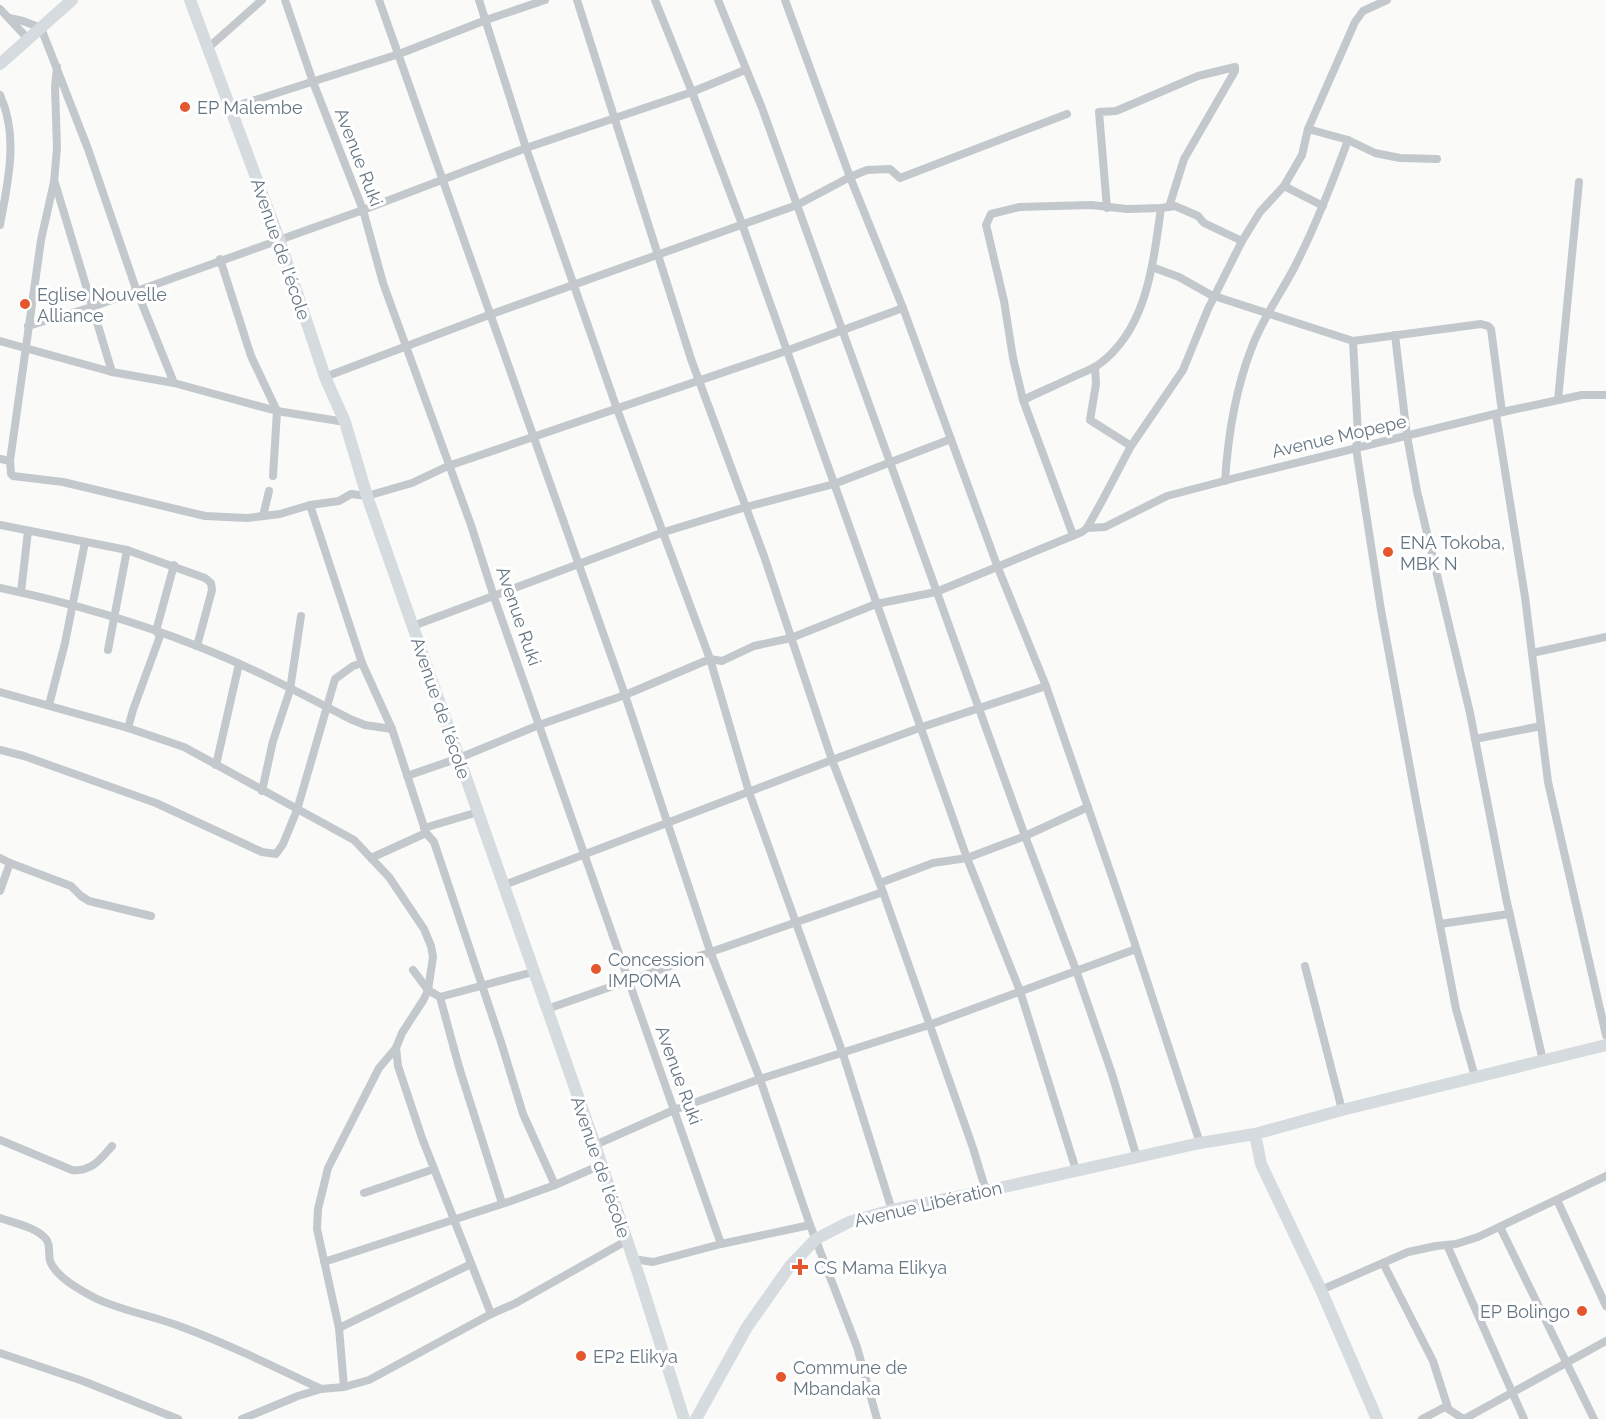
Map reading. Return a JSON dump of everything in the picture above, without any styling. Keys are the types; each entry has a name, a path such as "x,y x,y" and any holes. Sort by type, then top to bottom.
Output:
{"street":[{"path":"0,64 72,0"},
{"name":"Avenue de l'école","path":"190,0 279,238 324,376 345,422 367,496 595,1145 684,1419"},
{"path":"208,48 262,0"},
{"name":"Avenue Ruki","path":"285,0 313,82 363,210 383,283 405,347 471,525 494,597 721,1244"},
{"path":"379,0 625,696 710,951 760,1079 810,1225 856,1347 877,1419"},
{"path":"479,0 526,148 616,409 710,659 749,792 843,1054 892,1210"},
{"path":"230,108 399,54 545,0"},
{"path":"577,0 666,284 746,507 832,760 880,883 986,1191"},
{"path":"655,0 742,224 967,858 1020,991 1076,1170"},
{"path":"718,0 762,108 936,592 1076,970 1112,1074 1137,1158"},
{"path":"785,0 850,177 903,308 998,568 1046,686 1200,1143"},
{"path":"1087,528 1131,446 1184,370 1215,295 1242,241 1260,212 1284,186 1302,155 1308,129 1355,22 1363,11 1387,0"},
{"path":"0,9 29,40"},
{"path":"9,18 41,28 88,149 136,289 174,383"},
{"path":"57,67 55,87 57,148 54,182 40,240 28,326 10,460 11,474 14,476 63,482 205,516 280,514 310,505 339,501 351,494 367,496 412,483 448,466 786,351 903,308"},
{"path":"1023,400 1095,367 1114,351 1132,329 1152,267 1165,208 1184,159 1235,71 1235,67 1198,76 1116,111 1099,112 1107,208"},
{"path":"28,326 92,307 136,289 363,210 526,148 692,92 745,70"},
{"path":"0,95 9,122 11,160 0,225"},
{"path":"324,376 658,254 797,206 867,170 890,169 900,178 1067,114"},
{"path":"0,131 9,122"},
{"path":"1308,129 1348,140 1375,153 1437,159"},
{"path":"1225,481 1228,434 1240,383 1252,346 1323,207 1348,140"},
{"path":"54,182 112,372"},
{"path":"1558,400 1579,182"},
{"path":"1284,186 1323,207"},
{"path":"1074,535 1023,400 1013,358 1004,301 986,225 991,214 1020,207 1091,205 1107,208 1165,208 1175,206 1242,241"},
{"path":"220,259 250,356 277,411 273,476"},
{"path":"1152,267 1179,277 1211,295 1353,341 1481,324 1488,326 1491,330 1499,413 1548,782 1606,1035"},
{"path":"1395,335 1407,436 1417,491 1475,738 1509,914 1543,1061"},
{"path":"0,341 112,372 174,383 277,411 345,422"},
{"path":"1353,341 1358,434 1356,448 1381,609 1456,1009 1475,1077"},
{"path":"1095,367 1096,384 1090,420 1131,446"},
{"name":"Avenue Mopepe","path":"407,776 459,758 539,725 625,696 710,659 722,661 754,646 791,638 876,604 936,592 998,568 1087,528 1105,527 1167,496 1499,413 1582,395 1606,395"},
{"path":"413,626 664,532 834,484 951,439"},
{"path":"0,459 10,460"},
{"path":"264,516 269,490"},
{"path":"310,505 362,663 392,729 425,830 434,842 523,1114 555,1185"},
{"path":"0,525 127,550 205,578 211,583 212,590 197,646"},
{"path":"21,592 28,531"},
{"path":"49,705 65,642 85,542"},
{"path":"108,650 127,550"},
{"path":"156,631 174,565"},
{"path":"0,588 114,617 156,631 239,664 365,725 392,729"},
{"path":"261,791 273,741 290,690 301,616"},
{"path":"128,728 160,636 156,631"},
{"path":"1532,653 1606,637"},
{"path":"0,750 24,756 156,803 269,854 276,854 283,844 297,810 335,679 353,666 362,663"},
{"path":"216,765 239,664"},
{"path":"504,885 832,760 1046,686"},
{"path":"0,692 128,728 184,747 354,840 398,890 424,929 431,946 432,967 428,990 420,1007 402,1033 396,1048 379,1068 328,1168 318,1209 317,1229 339,1328 344,1387"},
{"path":"1475,738 1541,726"},
{"path":"880,883 933,863 967,858 1025,836 1088,807"},
{"path":"371,858 425,830 478,812"},
{"path":"0,858 71,886 90,901 151,916"},
{"path":"0,891 10,863"},
{"path":"547,1009 883,892"},
{"path":"1440,924 1509,914"},
{"path":"595,1145 674,1110 760,1079 843,1054 1136,949"},
{"path":"1305,966 1342,1110"},
{"path":"413,970 428,990 440,997 477,1129 502,1203"},
{"path":"440,997 533,972"},
{"name":"Avenue Libération","path":"698,1418 747,1327 790,1266 816,1239 849,1222 892,1210 1200,1143 1255,1134 1342,1110 1606,1045"},
{"path":"396,1048 403,1084 453,1219 492,1314"},
{"path":"1255,1134 1261,1164 1377,1419"},
{"path":"0,1140 72,1170 81,1171 103,1157 112,1146"},
{"path":"324,1262 555,1185 601,1165"},
{"path":"364,1193 434,1169"},
{"path":"1320,1290 1408,1252 1456,1244 1478,1237 1606,1176"},
{"path":"1557,1200 1606,1306"},
{"path":"0,1218 37,1232 45,1238 49,1244 49,1258 54,1269 97,1299 182,1327 254,1357 321,1389"},
{"path":"633,1259 653,1262 721,1244 810,1225"},
{"path":"1500,1227 1594,1419"},
{"path":"242,1419 321,1389 344,1387 369,1380 516,1303 626,1241"},
{"path":"1447,1245 1464,1278 1468,1292 1524,1419"},
{"path":"639,1276 653,1262"},
{"path":"1383,1263 1433,1361 1448,1408 1462,1419 1606,1341"},
{"path":"339,1328 471,1264"},
{"path":"0,1353 82,1381 178,1419"},
{"path":"1422,1419 1444,1407 1448,1408"}],"place":[{"name":"EP Malembe","path":"185,107"},
{"name":"Eglise Nouvelle Alliance","path":"25,304"},
{"name":"ENA Tokoba, MBK N","path":"1388,552"},
{"name":"Concession IMPOMA","path":"596,969"},
{"name":"CS Mama Elikya","path":"800,1267"},
{"name":"EP Bolingo","path":"1582,1311"},
{"name":"EP2 Elikya","path":"581,1356"},
{"name":"Commune de Mbandaka","path":"781,1377"}]}
